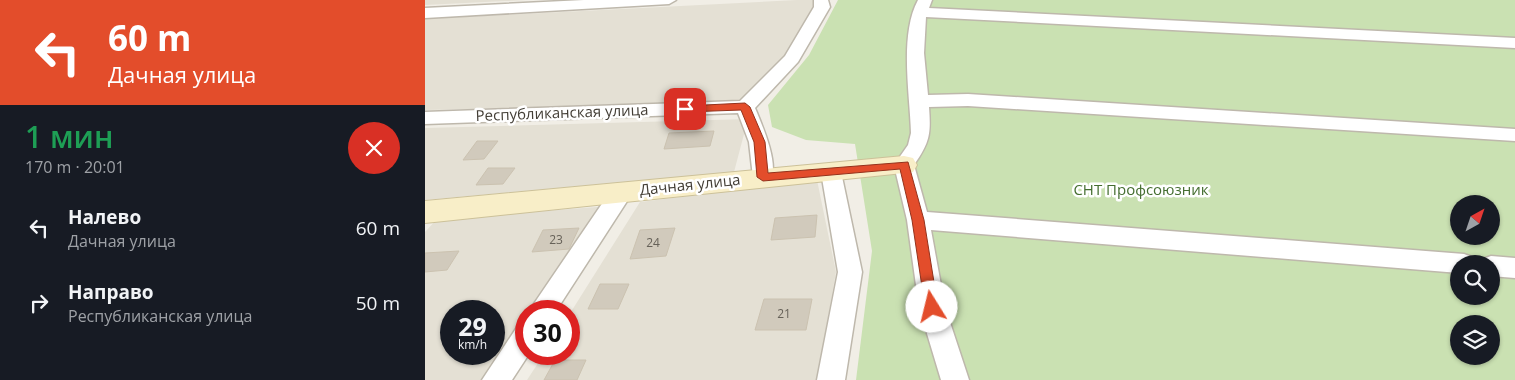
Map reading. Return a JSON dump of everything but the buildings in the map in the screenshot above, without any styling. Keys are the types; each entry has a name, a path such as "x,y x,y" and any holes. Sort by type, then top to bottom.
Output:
{"street":[{"path":"425,13 669,0"},
{"path":"763,177 759,142 745,107 776,77 792,58 822,7 821,0"},
{"path":"955,380 932,307 918,220 904,165 917,146 921,133 916,53 922,6 1515,42"},
{"path":"918,101 968,100 1515,135"},
{"name":"Республиканская улица","path":"425,118 745,107"},
{"name":"Дачная улица","path":"426,212 763,177 904,165"},
{"path":"831,172 850,272 831,380"},
{"path":"549,300 622,192"},
{"path":"918,220 1450,263"},
{"path":"1500,267 1515,268"},
{"path":"496,380 515,352"}],"shaded area":[{"path":"425,0 526,0 425,5"},
{"path":"822,0 792,60 744,103 425,110 425,19"},
{"path":"748,119 734,172 425,200 425,128"},
{"path":"817,180 836,272 817,380 527,380 537,365 580,365 580,300 578,300 640,202"},
{"path":"610,206 546,300 515,300 515,347 505,362 505,300 440,300 440,365 503,365 493,380 425,380 425,232 437,219"}],"green space":[{"name":"СНТ Профсоюзник","path":"838,0 1515,0 1515,380 856,380 872,251 855,144 806,140 772,127 768,105 809,55"}],"route":[{"path":"685,109 745,107 759,142 763,177 904,165 918,220 932,307"}]}
